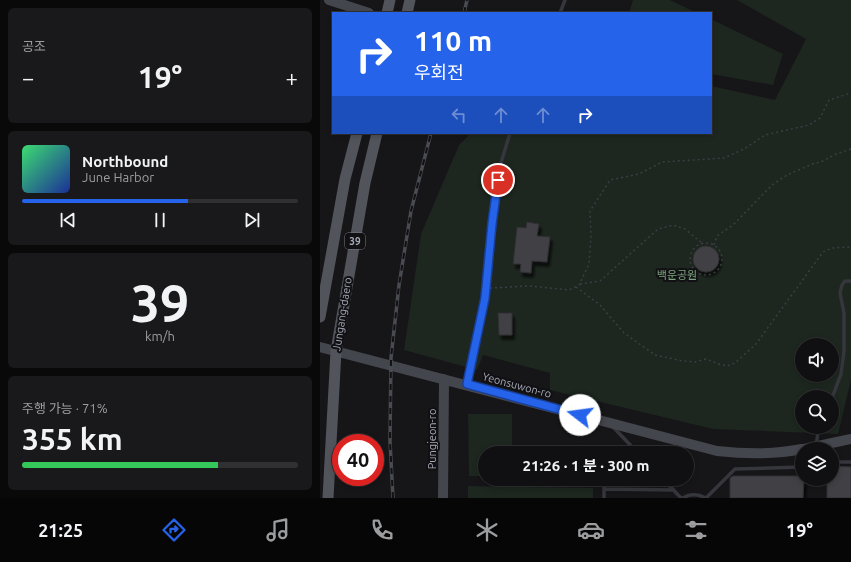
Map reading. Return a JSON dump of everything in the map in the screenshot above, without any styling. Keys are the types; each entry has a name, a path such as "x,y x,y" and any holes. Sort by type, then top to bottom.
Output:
{"main road":[{"path":"387,12 390,0"},
{"path":"407,12 410,0"},
{"name":"Jungang-daero","path":"320,317 345,179 357,134"},
{"name":"Jungang-daero","path":"328,498 336,351 365,183 377,134"},
{"path":"320,275 333,247"}],"street":[{"path":"329,0 366,12"},
{"name":"Yeonsuwon-ro","path":"320,347 467,384 717,451 754,454 795,451"},
{"name":"Pungjeon-ro","path":"444,379 444,498"},
{"name":"Yeonsuwon-ro","path":"836,442 851,439"}],"lane":[{"path":"560,12 565,0"},
{"path":"467,384 486,288 492,224 500,166 510,134"},
{"path":"835,390 841,374 844,351 844,313 840,293 842,285 845,281 851,281"},
{"path":"608,422 631,446"},
{"path":"839,462 851,462"},
{"path":"670,486 682,498 694,494 706,498 735,470 795,467"},
{"path":"604,498 604,489 674,490"}],"path":[{"path":"580,284 589,264 591,236 590,211 610,180 639,174 662,162 724,158 744,149 765,135 809,125 820,118 829,100 851,93"},
{"path":"714,245 717,236 734,225 772,185 787,175 851,149"},
{"path":"486,288 529,286 569,290 580,284 600,281 658,229 673,225 685,229 702,243 714,245 719,249 721,254 721,265 714,273 704,275 694,270 691,265 690,260 693,250 702,243"},
{"path":"576,287 600,305 624,333 655,355 689,362 706,359 727,366 735,363 756,344 823,252 832,248 851,247"}],"green space":[{"path":"633,0 670,0 695,12 629,12"},
{"name":"백운공원","path":"737,0 851,0 851,380 839,430 839,390 795,390 795,432 713,429 550,390 550,373 483,355 477,370 404,350 421,234 459,145 470,134 712,134 712,86 775,100 806,39"},
{"path":"712,19 783,54 773,85 712,74"},
{"path":"468,414 512,414 512,446 478,446 478,476 469,476"},
{"path":"468,486 593,488 593,498 468,498"}],"building":[{"path":"527,222 539,224 537,236 550,237 547,262 532,261 531,273 520,272 521,264 513,264 517,227 526,228"},
{"path":"706,246 715,250 719,259 715,268 706,272 697,268 693,259 697,250"},
{"path":"498,313 512,313 512,335 499,335"},
{"path":"839,466 851,467 851,498 827,498 827,486 839,486"},
{"path":"733,476 795,476 795,486 804,486 803,498 730,498 730,478"}],"railway":[{"path":"464,12 467,0"},
{"path":"393,498 390,441 391,358 399,285 411,211 431,134"}],"route":[{"path":"498,180 485,298 467,384 580,415"}]}
